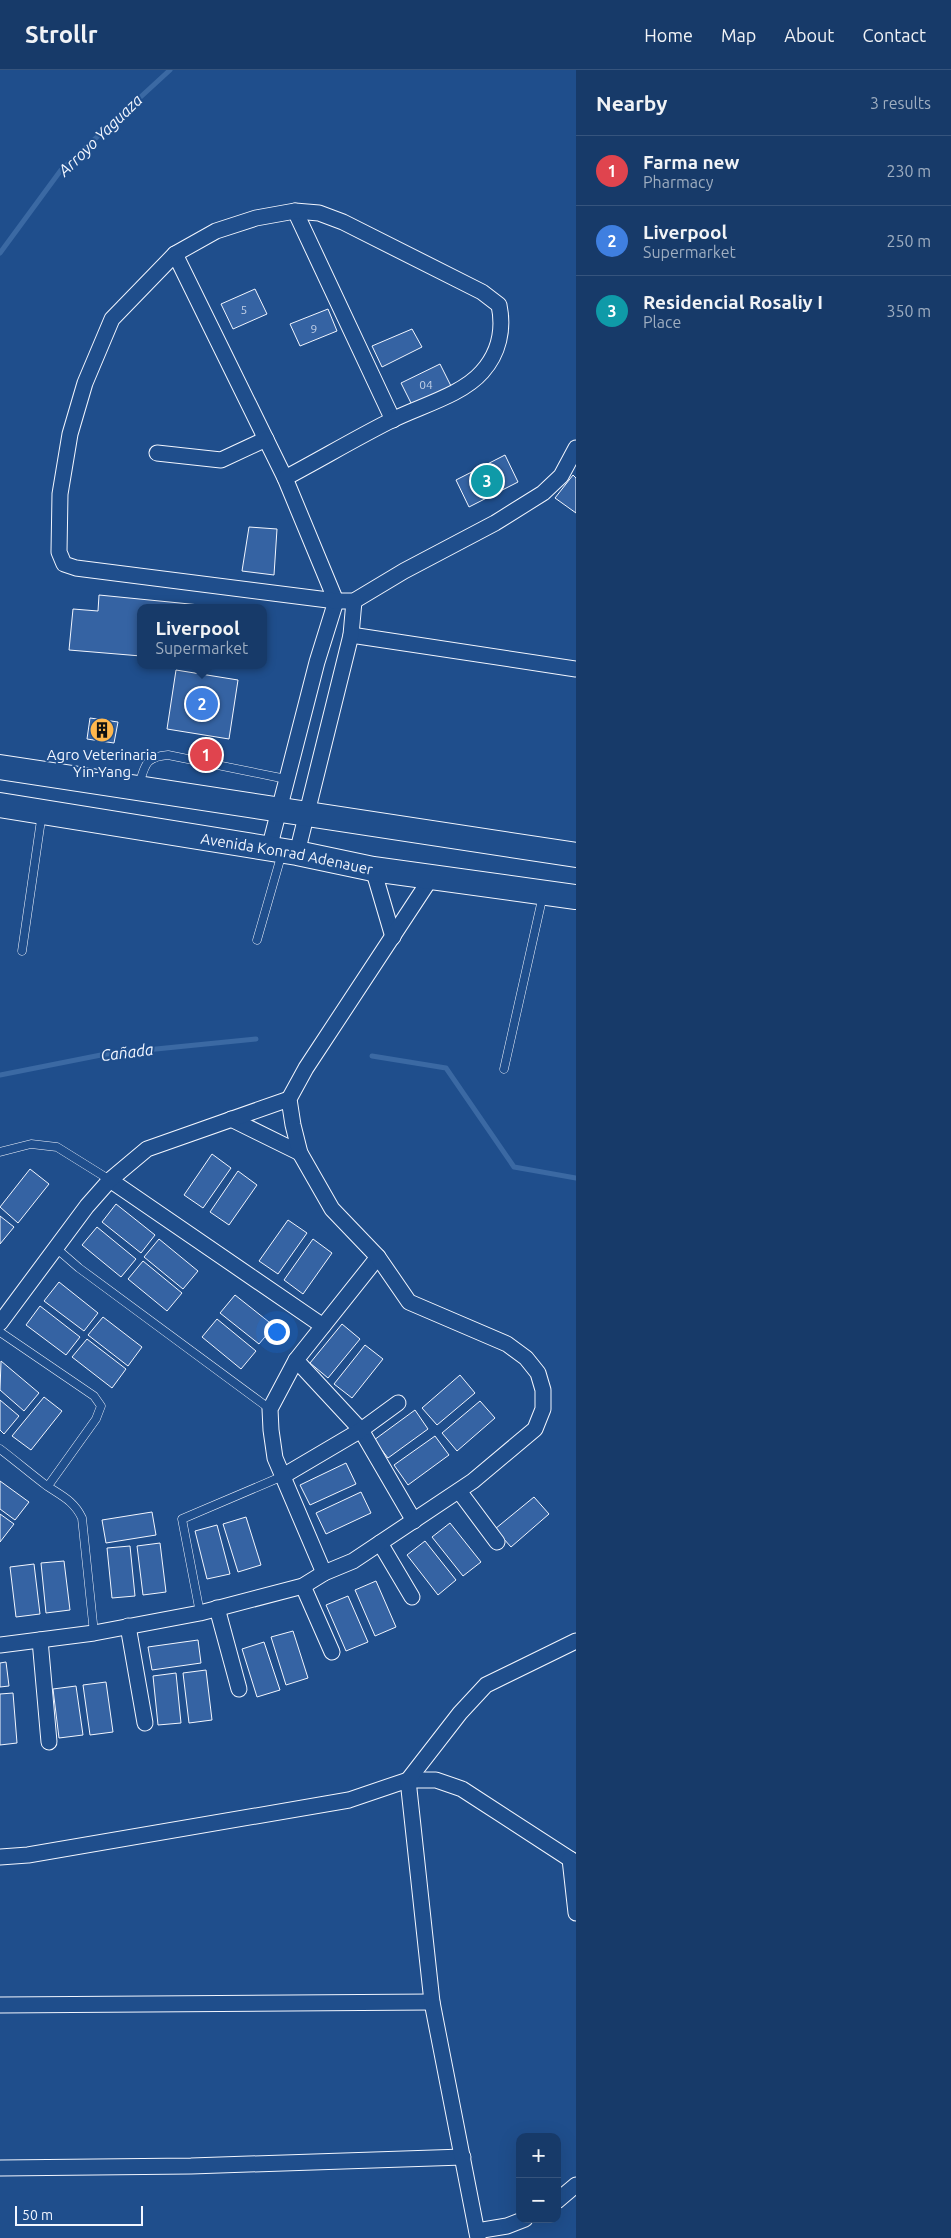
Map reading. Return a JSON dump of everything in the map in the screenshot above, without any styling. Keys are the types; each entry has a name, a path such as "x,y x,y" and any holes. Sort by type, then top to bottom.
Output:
{"main road":[{"path":"0,767 576,855"},
{"name":"Avenida Konrad Adenauer","path":"0,805 283,851 431,878 576,897"}],"street":[{"path":"295,211 392,420"},
{"path":"285,478 392,420 468,385 482,372 493,357 500,336 502,319 499,305 482,292 343,222 319,213 295,211 256,218 216,231 175,254 112,319 85,383 70,434 60,494 59,552 64,564 76,568 336,601 354,601 404,571 496,523 543,493 561,476 576,448"},
{"path":"175,254 285,478 336,601 278,809 283,851"},
{"path":"157,453 221,460 266,439"},
{"path":"283,851 306,814 351,635 354,601"},
{"path":"351,635 576,669"},
{"path":"373,868 392,937"},
{"path":"0,1642 40,1640 94,1633 200,1613 303,1586 324,1573 353,1561 474,1481 535,1429 543,1410 543,1390 538,1373 526,1358 507,1344 409,1302 378,1258 332,1209 300,1153 289,1099 306,1068 431,878"},
{"path":"0,1323 87,1206 110,1180 147,1149 289,1099"},
{"path":"231,1119 300,1153"},
{"path":"110,1180 323,1326"},
{"path":"324,1573 275,1458 270,1409 296,1360 378,1258"},
{"path":"296,1360 361,1430 414,1521"},
{"path":"283,1476 361,1430 398,1403"},
{"path":"459,1491 496,1542"},
{"path":"380,1543 412,1597"},
{"path":"303,1586 332,1652"},
{"path":"217,1608 240,1689"},
{"path":"128,1626 145,1722"},
{"path":"40,1640 49,1742"},
{"path":"516,2222 478,2234 432,2002 408,1780 460,1713 486,1685 576,1641"},
{"path":"0,1857 28,1855 349,1800 408,1780 436,1780 462,1788 573,1861 576,1914"},
{"path":"0,2005 432,2002"},
{"path":"0,2168 192,2166 463,2157"},
{"path":"561,2198 576,2185"}],"lane":[{"path":"138,788 145,764 153,757 168,755 286,779"},
{"path":"22,951 42,812"},
{"path":"257,940 283,851"},
{"path":"504,1069 543,893"},
{"path":"0,1152 32,1144 57,1147 110,1180"},
{"path":"56,1248 80,1268 270,1409"},
{"path":"0,1332 94,1396 101,1406 96,1419 48,1486"},
{"path":"0,1449 48,1486 69,1499 82,1518 94,1633"},
{"path":"200,1613 182,1519 283,1476"}],"building":[{"path":"255,289 267,314 233,329 221,304"},
{"path":"328,309 337,331 300,346 290,324"},
{"path":"412,329 422,347 382,367 372,346"},
{"path":"440,364 451,386 412,405 401,383"},
{"path":"505,455 518,482 469,507 456,480"},
{"path":"573,475 576,478 576,513 555,498"},
{"path":"249,527 277,529 274,575 242,571"},
{"path":"99,595 190,604 137,604 137,656 69,650 73,609 98,611"},
{"path":"176,670 238,680 229,739 167,729"},
{"name":"Agro Veterinaria Yin-Yang","path":"90,718 118,722 114,743 87,739"},
{"path":"212,1154 231,1168 203,1208 184,1195"},
{"path":"30,1169 49,1184 18,1223 0,1207"},
{"path":"238,1171 257,1185 229,1225 210,1212"},
{"path":"116,1204 155,1235 141,1253 102,1222"},
{"path":"0,1216 14,1227 0,1244"},
{"path":"288,1220 307,1233 278,1274 259,1261"},
{"path":"97,1227 136,1259 121,1277 82,1245"},
{"path":"159,1239 198,1271 183,1289 144,1257"},
{"path":"313,1239 332,1253 303,1294 284,1280"},
{"path":"143,1261 182,1293 167,1311 128,1279"},
{"path":"59,1282 98,1313 84,1331 44,1301"},
{"path":"235,1295 274,1326 259,1344 220,1313"},
{"path":"40,1306 80,1337 66,1355 26,1325"},
{"path":"103,1317 142,1347 128,1366 88,1335"},
{"path":"217,1319 256,1351 241,1369 202,1337"},
{"path":"342,1324 360,1339 328,1378 310,1363"},
{"path":"87,1339 126,1369 112,1388 72,1357"},
{"path":"365,1345 383,1359 352,1398 334,1384"},
{"path":"1,1361 39,1393 24,1411 0,1390"},
{"path":"460,1375 475,1393 437,1425 422,1408"},
{"path":"44,1397 62,1411 31,1450 12,1436"},
{"path":"0,1400 19,1416 4,1434 0,1430"},
{"path":"480,1401 495,1418 457,1451 442,1433"},
{"path":"415,1410 428,1429 388,1458 374,1440"},
{"path":"435,1436 449,1455 408,1485 394,1465"},
{"path":"346,1463 356,1484 310,1505 300,1485"},
{"path":"0,1481 29,1502 15,1520 0,1509"},
{"path":"361,1492 371,1513 326,1534 316,1513"},
{"path":"534,1497 549,1514 511,1547 495,1529"},
{"path":"152,1512 156,1535 106,1543 102,1520"},
{"path":"0,1514 14,1524 0,1542"},
{"path":"246,1517 261,1565 238,1572 223,1524"},
{"path":"450,1523 481,1562 463,1576 432,1537"},
{"path":"217,1525 230,1574 207,1579 195,1531"},
{"path":"425,1541 456,1580 438,1595 407,1555"},
{"path":"160,1543 166,1592 143,1595 137,1546"},
{"path":"130,1546 135,1596 112,1598 107,1548"},
{"path":"64,1561 70,1610 46,1613 41,1563"},
{"path":"34,1564 40,1614 16,1617 10,1567"},
{"path":"376,1581 396,1627 375,1636 355,1590"},
{"path":"348,1596 368,1642 346,1651 326,1605"},
{"path":"293,1631 308,1678 286,1685 271,1637"},
{"path":"198,1640 201,1663 152,1670 148,1647"},
{"path":"264,1642 280,1690 257,1697 242,1649"},
{"path":"6,1662 9,1686 0,1687 0,1663"},
{"path":"206,1670 212,1720 189,1723 183,1673"},
{"path":"176,1673 181,1723 158,1725 153,1676"},
{"path":"106,1682 113,1732 90,1735 83,1685"},
{"path":"76,1686 83,1735 59,1738 53,1689"},
{"path":"13,1693 17,1743 0,1745 0,1694"}],"waterway":[{"name":"Arroyo Yaguaza","path":"0,253 61,170 170,70"},
{"name":"Cañada","path":"0,1075 106,1054 256,1039"},
{"name":"Cañada","path":"372,1056 446,1068 514,1167 576,1178"}],"place":[{"name":"Residencial Rosaliy I","path":"487,481"},
{"name":"Liverpool","path":"202,704"},
{"name":"Agro Veterinaria Yin-Yang","path":"102,730"},
{"name":"Farma new","path":"206,755"}]}
